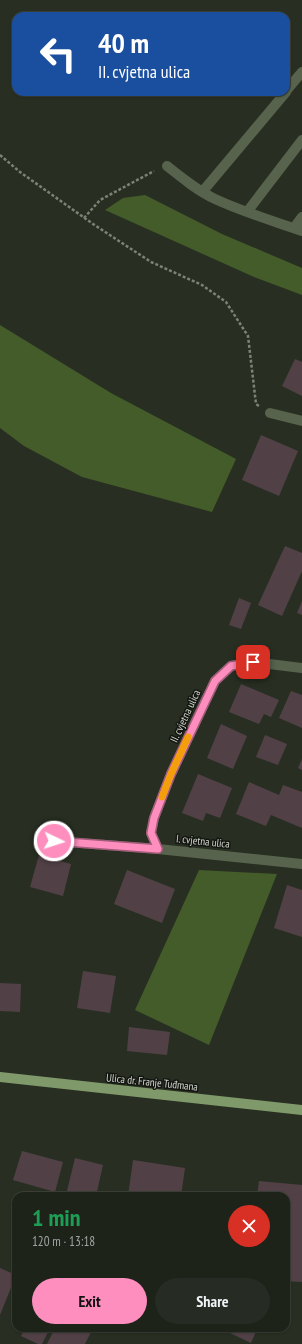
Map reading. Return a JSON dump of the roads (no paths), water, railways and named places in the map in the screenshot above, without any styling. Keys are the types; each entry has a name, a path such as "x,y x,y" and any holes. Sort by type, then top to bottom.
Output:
{"main road":[{"name":"Ulica dr. Franje Tuđmana","path":"0,1077 302,1110"}],"street":[{"path":"290,87 302,72"},
{"path":"203,191 283,96"},
{"path":"247,212 302,140"},
{"path":"167,166 214,199 247,212 298,230 302,217"},
{"path":"270,413 302,421"},
{"name":"II. cvjetna ulica","path":"158,849 151,833 154,818 171,774 215,681 231,666 253,662 302,668"},
{"name":"I. cvjetna ulica","path":"54,841 158,849 302,864"}]}
